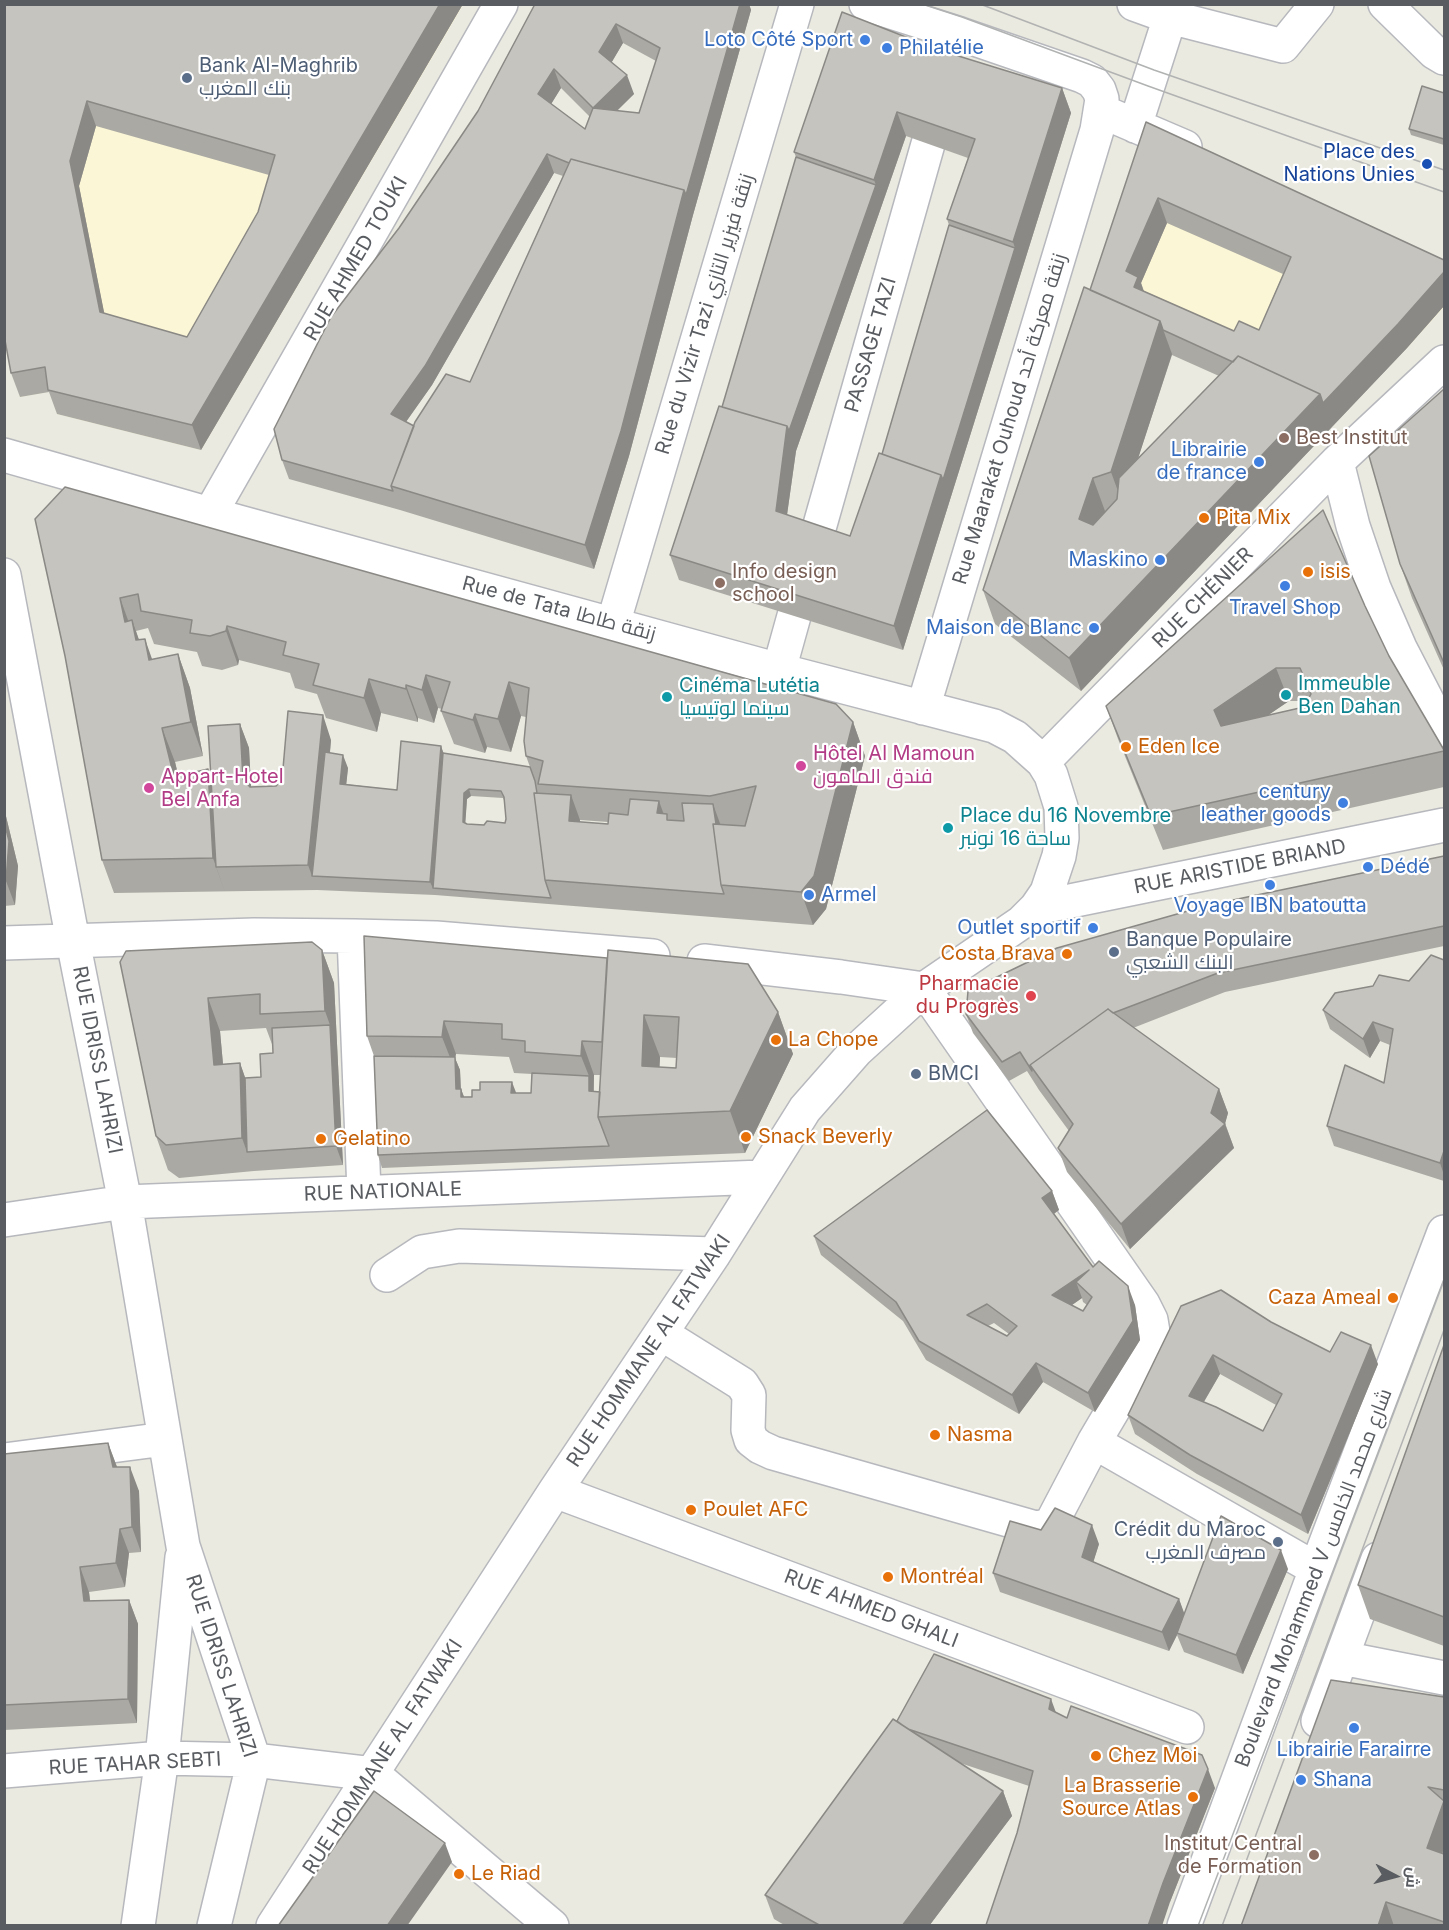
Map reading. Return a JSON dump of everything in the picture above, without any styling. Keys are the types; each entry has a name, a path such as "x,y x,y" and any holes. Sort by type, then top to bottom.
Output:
{"street":[{"name":"RUE AHMED TOUKI","path":"210,514 501,4"},
{"name":"Rue du Vizir Tazi زنقة فيزير التازي","path":"613,624 797,4"},
{"path":"866,4 1082,76 1092,81 1099,90 1102,99 1099,120 1135,126 1209,157"},
{"path":"1134,4 1170,17 1282,46 1317,4"},
{"path":"1385,4 1434,52 1444,58"},
{"path":"1135,126 1170,17"},
{"path":"951,64 960,34"},
{"name":"Rue Maarakat Ouhoud زنقة معركة أحد","path":"923,708 1099,120"},
{"name":"PASSAGE TAZI","path":"814,546 928,144"},
{"name":"RUE CHÉNIER","path":"1042,762 1337,462 1444,362"},
{"name":"Rue de Tata زنقة طاطا","path":"4,455 778,670 994,726 1015,737 1042,762 1057,789 1062,822"},
{"path":"1337,462 1353,526 1374,588 1400,648 1444,730"},
{"name":"RUE IDRISS LAHRIZI","path":"4,575 125,1202 183,1546 254,1760 214,1926"},
{"path":"778,670 794,616"},
{"name":"RUE HOMMANE AL FATWAKI","path":"273,1926 555,1491 662,1334 805,1109 856,1051 924,989 1022,922 1036,908 1047,892 1054,875 1059,856 1062,822"},
{"name":"RUE ARISTIDE BRIAND","path":"1036,908 1444,825"},
{"path":"4,943 244,935 436,938 728,963 924,989 1143,1304 1154,1332 1149,1349 1094,1442 1052,1522 1047,1526 1036,1528 773,1453 760,1447 751,1440 748,1430 749,1395 742,1384 662,1334"},
{"path":"354,936 364,1192"},
{"name":"RUE NATIONALE","path":"4,1220 125,1202 762,1177"},
{"name":"Boulevard Mohammed V شارع محمد الخامس","path":"1184,1926 1444,1232"},
{"path":"387,1275 422,1252 459,1246 714,1254"},
{"path":"4,1460 165,1439"},
{"path":"1094,1442 1316,1569"},
{"name":"RUE AHMED GHALI","path":"555,1491 1187,1727"},
{"path":"1309,1747 1387,1535"},
{"name":"RUE IDRISS LAHRIZI","path":"138,1926 162,1758 183,1546"},
{"path":"1342,1658 1444,1678"},
{"name":"RUE TAHAR SEBTI","path":"4,1771 162,1758 254,1760 373,1774"},
{"path":"373,1774 552,1926"}],"shaded area":[{"path":"4,5 463,5 201,450 57,414 53,391 20,397 4,309"},
{"path":"1155,146 1444,280 1444,307 1407,348 1096,321"}],"building":[{"path":"4,4 440,4 192,425 48,390 45,367 11,373 4,335","holes":["87,101 275,155 258,212 187,337 100,312 70,161"]},
{"path":"535,4 740,4 686,195 684,190 571,159 569,163 547,154 425,366 391,414 414,426 391,486 393,491 282,460 274,429 331,317 399,228 478,111","holes":["616,24 660,48 639,113 593,108 627,75 599,52","554,69 593,108 585,129 538,94"]},
{"path":"842,12 939,50 1062,88 1013,242 947,219 975,139 897,112 874,180 794,152"},
{"path":"1422,86 1444,93 1444,139 1409,129"},
{"path":"1146,122 1444,260 1444,272 1323,403 1320,394 1238,356 1233,362 1163,330 1160,321 1090,290","holes":["1158,198 1291,257 1259,330 1239,321 1234,331 1134,287 1138,277 1126,271"]},
{"path":"796,157 876,185 789,431 787,426 722,407"},
{"path":"571,159 684,190 621,431 585,545 391,486 415,422 446,374 470,382"},
{"path":"949,225 1015,248 943,480 941,475 882,454"},
{"path":"1084,287 1160,321 1111,472 1093,478 1079,519 1093,525 1117,499 1119,478 1238,356 1320,394 1069,658 983,590"},
{"path":"1444,389 1444,663 1400,564 1369,456"},
{"path":"719,406 787,426 776,511 850,536 879,453 941,475 894,626 670,555"},
{"path":"65,487 836,704 853,722 814,876 801,892 721,885 713,824 745,826 756,786 710,796 538,784 543,761 526,756 524,741 529,688 509,682 498,719 475,714 473,720 441,711 450,682 426,675 422,690 406,685 406,689 369,679 364,698 313,685 319,664 283,655 286,642 227,626 226,631 210,636 190,633 192,620 141,611 138,594 120,598 125,622 132,620 136,640 145,639 149,660 178,654 191,722 162,728 174,777 208,769 213,858 102,860 65,656 35,519"},
{"name":"Immeuble Ben Dahan","path":"1323,510 1389,656 1444,751 1151,816 1106,706","holes":["1276,668 1300,668 1311,694 1304,707 1221,726 1214,710"]},
{"path":"288,711 323,715 308,865 216,867 208,726 240,724 243,779 250,787 276,786 282,780"},
{"path":"401,741 441,746 430,882 312,876 325,752 343,755 340,784 397,790"},
{"path":"443,753 530,767 537,793 534,793 545,880 551,898 433,888","holes":["469,789 501,791 504,797 505,823 487,821 484,825 463,822 464,793"]},
{"path":"534,793 571,795 569,821 608,824 609,813 628,815 630,799 659,801 657,813 667,814 667,820 684,821 682,803 713,804 716,824 713,824 724,894 545,880"},
{"path":"4,821 9,841 6,881 4,881"},
{"path":"1444,856 1444,926 1218,973 1113,1013 1108,1009 1030,1065 1032,1071 1020,1052 1002,1062 966,1014 968,991 1057,948 1209,905"},
{"path":"364,936 607,958 602,1042 582,1041 581,1056 525,1052 525,1041 502,1039 502,1024 444,1021 442,1037 367,1036"},
{"path":"312,942 322,950 325,1011 260,1014 260,994 208,998 214,1065 240,1063 242,1138 166,1145 156,1136 120,962 126,951"},
{"path":"608,950 748,964 778,1012 730,1111 598,1117","holes":["644,1015 679,1017 676,1068 642,1066"]},
{"path":"1431,955 1444,960 1444,1151 1440,1163 1327,1126 1345,1065 1384,1083 1393,1029 1373,1022 1363,1039 1323,1010 1335,993 1373,986 1379,975 1409,981"},
{"path":"1108,1009 1219,1089 1211,1113 1225,1124 1121,1224 1058,1148 1073,1124 1030,1065"},
{"path":"330,1025 336,1146 247,1152 245,1078 261,1077 260,1054 273,1053 272,1028"},
{"path":"374,1056 455,1057 456,1089 461,1089 461,1097 472,1097 472,1090 480,1090 480,1082 512,1082 511,1093 531,1093 532,1073 589,1076 589,1091 600,1092 598,1117 609,1146 378,1155"},
{"path":"987,1110 1052,1191 1042,1198 1093,1267 1099,1261 1128,1286 1133,1321 1088,1393 1036,1363 1012,1395 919,1341 896,1302 814,1236","holes":["1089,1270 1076,1282 1092,1297 1083,1311 1052,1295","987,1304 1017,1326 1007,1336 967,1315"]},
{"path":"1221,1290 1271,1322 1330,1352 1341,1332 1371,1345 1301,1515 1190,1455 1128,1415 1181,1306","holes":["1213,1355 1282,1394 1263,1431 1189,1396"]},
{"path":"1444,1345 1444,1617 1358,1585"},
{"path":"108,1443 113,1467 130,1467 132,1527 120,1529 116,1563 80,1567 84,1601 129,1600 128,1699 4,1705 4,1454"},
{"path":"1055,1508 1092,1525 1082,1557 1179,1599 1162,1632 993,1573 1010,1521 1041,1530"},
{"path":"1221,1516 1281,1550 1236,1655 1177,1633"},
{"path":"934,1654 1051,1699 1049,1709 1067,1718 1071,1706 1202,1755 1208,1769 1148,1926 986,1925 1017,1833 1033,1771 908,1729 897,1721"},
{"path":"1331,1680 1444,1697 1444,1790 1428,1787 1444,1801 1427,1848 1444,1854 1444,1922 1386,1902 1378,1926 1241,1926"},
{"path":"893,1719 1003,1791 902,1926 821,1926 765,1895"},
{"path":"374,1791 445,1843 387,1926 278,1926"}],"tram line":[{"path":"922,4 1444,192"},
{"path":"980,4 1154,70 1444,170"},
{"path":"1198,1926 1444,1279"},
{"path":"1222,1926 1444,1330"}],"place":[{"name":"Loto Côté Sport","path":"865,40"},
{"name":"Philatélie","path":"887,48"},
{"name":"Bank Al-Maghrib بنك المغرب","path":"187,78"},
{"name":"Place des Nations Unies","path":"1427,164"},
{"name":"Best Institut","path":"1284,438"},
{"name":"Librairie de france","path":"1259,462"},
{"name":"Pita Mix","path":"1204,518"},
{"name":"Maskino","path":"1160,560"},
{"name":"isis","path":"1308,572"},
{"name":"Info design school","path":"720,583"},
{"name":"Travel Shop","path":"1285,586"},
{"name":"Maison de Blanc","path":"1094,628"},
{"name":"Immeuble Ben Dahan","path":"1286,695"},
{"name":"Cinéma Lutétia سينما لوتيسيا","path":"667,697"},
{"name":"Eden Ice","path":"1126,747"},
{"name":"Hôtel Al Mamoun فندق المامون","path":"801,766"},
{"name":"Appart-Hotel Bel Anfa","path":"149,788"},
{"name":"century leather goods","path":"1343,803"},
{"name":"Place du 16 Novembre ساحة 16 نونبر","path":"948,828"},
{"name":"Dédé","path":"1368,867"},
{"name":"Voyage IBN batoutta","path":"1270,885"},
{"name":"Armel","path":"809,895"},
{"name":"Outlet sportif","path":"1093,928"},
{"name":"Banque Populaire البنك الشعبي","path":"1114,952"},
{"name":"Costa Brava","path":"1067,954"},
{"name":"Pharmacie du Progrès","path":"1031,996"},
{"name":"La Chope","path":"776,1040"},
{"name":"BMCI","path":"916,1074"},
{"name":"Snack Beverly","path":"746,1137"},
{"name":"Gelatino","path":"321,1139"},
{"name":"Caza Ameal","path":"1393,1298"},
{"name":"Nasma","path":"935,1435"},
{"name":"Poulet AFC","path":"691,1510"},
{"name":"Crédit du Maroc مصرف المغرب","path":"1278,1542"},
{"name":"Montréal","path":"888,1577"},
{"name":"Librairie Farairre","path":"1354,1728"},
{"name":"Chez Moi","path":"1096,1756"},
{"name":"Shana","path":"1301,1780"},
{"name":"La Brasserie Source Atlas","path":"1193,1797"},
{"name":"Institut Central de Formation","path":"1314,1855"},
{"name":"Le Riad","path":"459,1874"}]}
